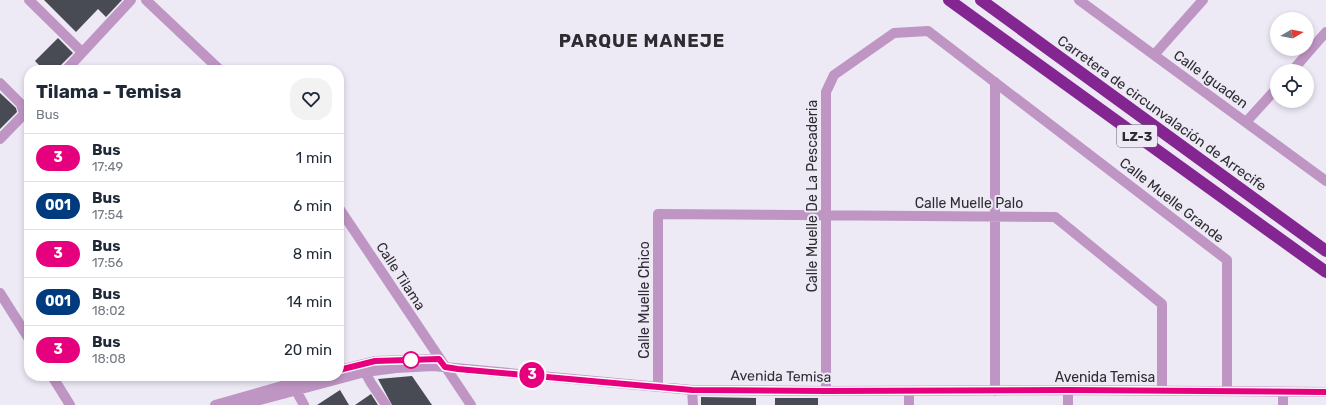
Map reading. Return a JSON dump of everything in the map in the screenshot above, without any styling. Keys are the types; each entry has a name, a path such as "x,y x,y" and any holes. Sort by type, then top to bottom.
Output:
{"highway":[{"name":"LZ-3","path":"949,0 1326,272"},
{"name":"Carretera de circunvalación de Arrecife","path":"981,0 1326,251"}],"street":[{"path":"29,0 82,52"},
{"path":"70,65 131,0"},
{"path":"146,0 215,65"},
{"name":"Calle Iguaden","path":"1079,0 1326,181"},
{"path":"1154,55 1203,0"},
{"name":"Calle Muelle Grande","path":"894,33 928,31 1227,260 1227,391"},
{"path":"1298,64 1326,32"},
{"name":"Calle Muelle De La Pescaderia","path":"826,391 826,92 834,75 894,33"},
{"path":"995,82 995,391"},
{"path":"0,83 24,108"},
{"path":"1246,122 1270,96"},
{"path":"0,139 24,115"},
{"name":"Calle Muelle Palo","path":"658,214 1055,217 1162,304 1162,391"},
{"name":"Calle Muelle Chico","path":"658,214 658,387"},
{"name":"Calle Tilama","path":"344,216 470,405"},
{"path":"0,294 24,330"},
{"name":"Avenida Temisa","path":"344,369 375,361 442,363 692,390 1326,392"},
{"name":"Avenida Temisa","path":"344,376 366,372 442,363"},
{"path":"366,372 371,383 386,405"},
{"path":"55,381 70,405"},
{"name":"Avenida Temisa","path":"241,405 306,381"},
{"name":"Avenida Temisa","path":"215,405 320,381"},
{"path":"294,386 304,405"},
{"path":"692,390 693,405"},
{"path":"1068,390 1068,405"},
{"path":"909,391 909,405"},
{"path":"1283,392 1283,405"}],"building":[{"path":"44,0 122,0 106,17 98,9 76,32"},
{"path":"58,38 73,53 61,65 39,65 35,61"},
{"path":"0,93 16,108 17,112 0,129"},
{"path":"412,376 432,405 392,405 378,379"},
{"path":"340,390 349,405 317,405"},
{"path":"371,394 378,405 355,405"},
{"path":"701,397 756,398 756,405 701,405"},
{"path":"775,398 818,398 818,405 775,405"}],"bus line":[{"name":"3","path":"344,368 375,361 439,359 445,367 458,369 692,390 1326,392"}],"district":[{"name":"PARQUE MANEJE","path":"642,41"}]}
